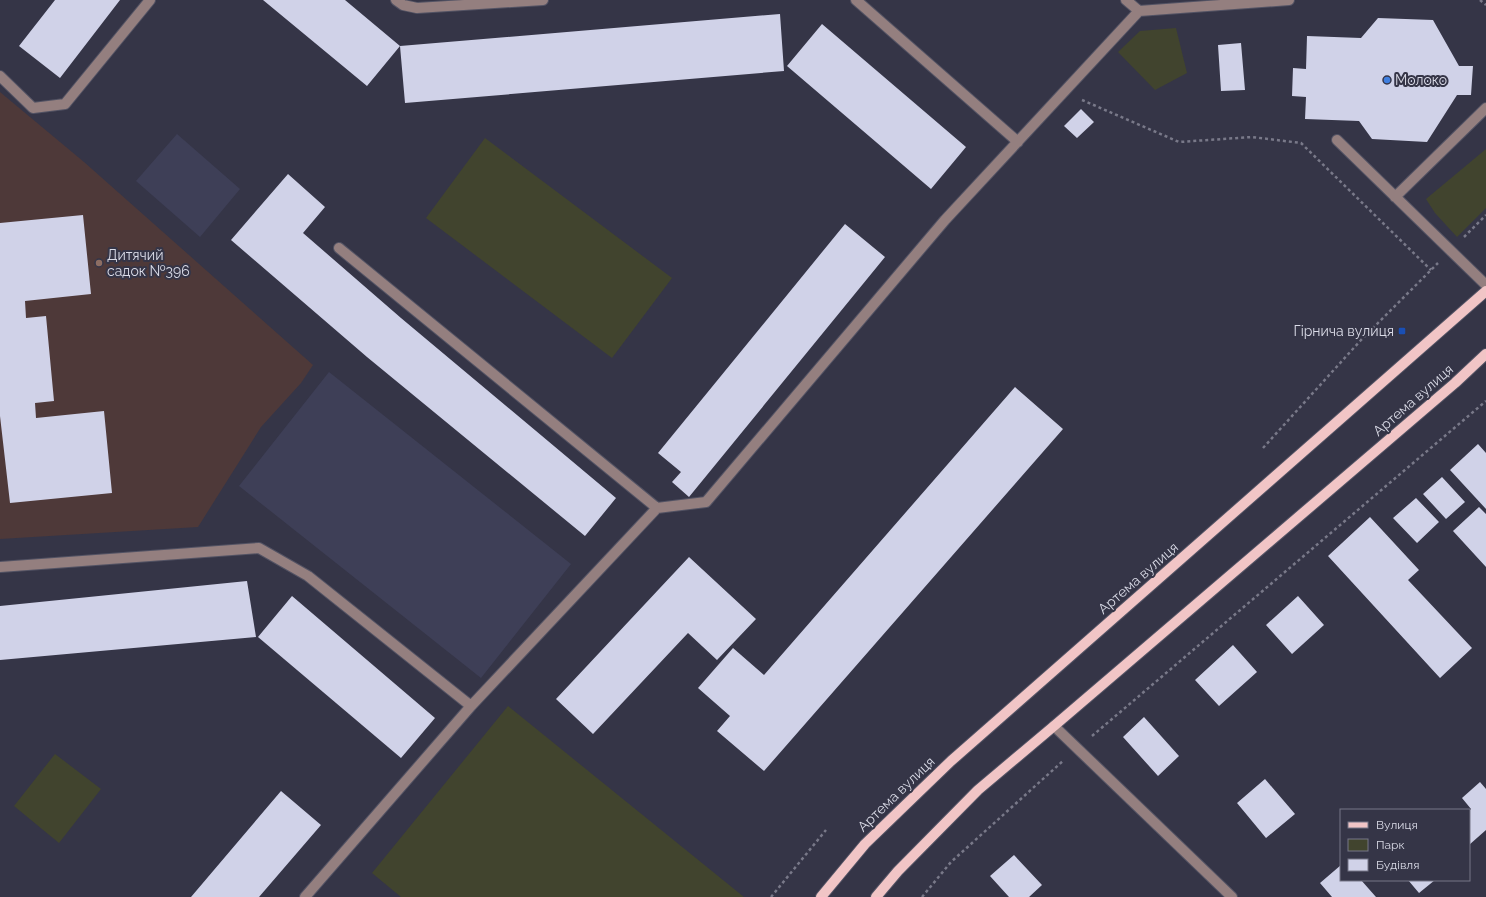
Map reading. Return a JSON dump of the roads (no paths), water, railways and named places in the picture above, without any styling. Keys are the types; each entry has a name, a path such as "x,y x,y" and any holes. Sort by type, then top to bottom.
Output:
{"main road":[{"name":"Артема вулиця","path":"821,897 865,844 951,761 1486,291"},
{"name":"Артема вулиця","path":"876,897 898,871 978,790 1449,388 1486,354"}],"lane":[{"path":"0,76 33,108 65,104 150,0"},
{"path":"396,0 403,5 417,8 543,0"},
{"path":"856,0 1018,142"},
{"path":"1126,0 1139,11"},
{"path":"305,897 471,706 657,508 706,502 945,220 1139,11 1289,0"},
{"path":"1395,197 1486,108"},
{"path":"1337,140 1486,285"},
{"path":"339,248 657,508"},
{"path":"0,566 259,548 308,576 471,706"},
{"path":"1054,726 1232,897"}],"place":[{"name":"Молоко","path":"1387,80"},
{"name":"Дитячий садок №396","path":"99,263"},
{"name":"Гірнича вулиця","path":"1402,331"}]}
